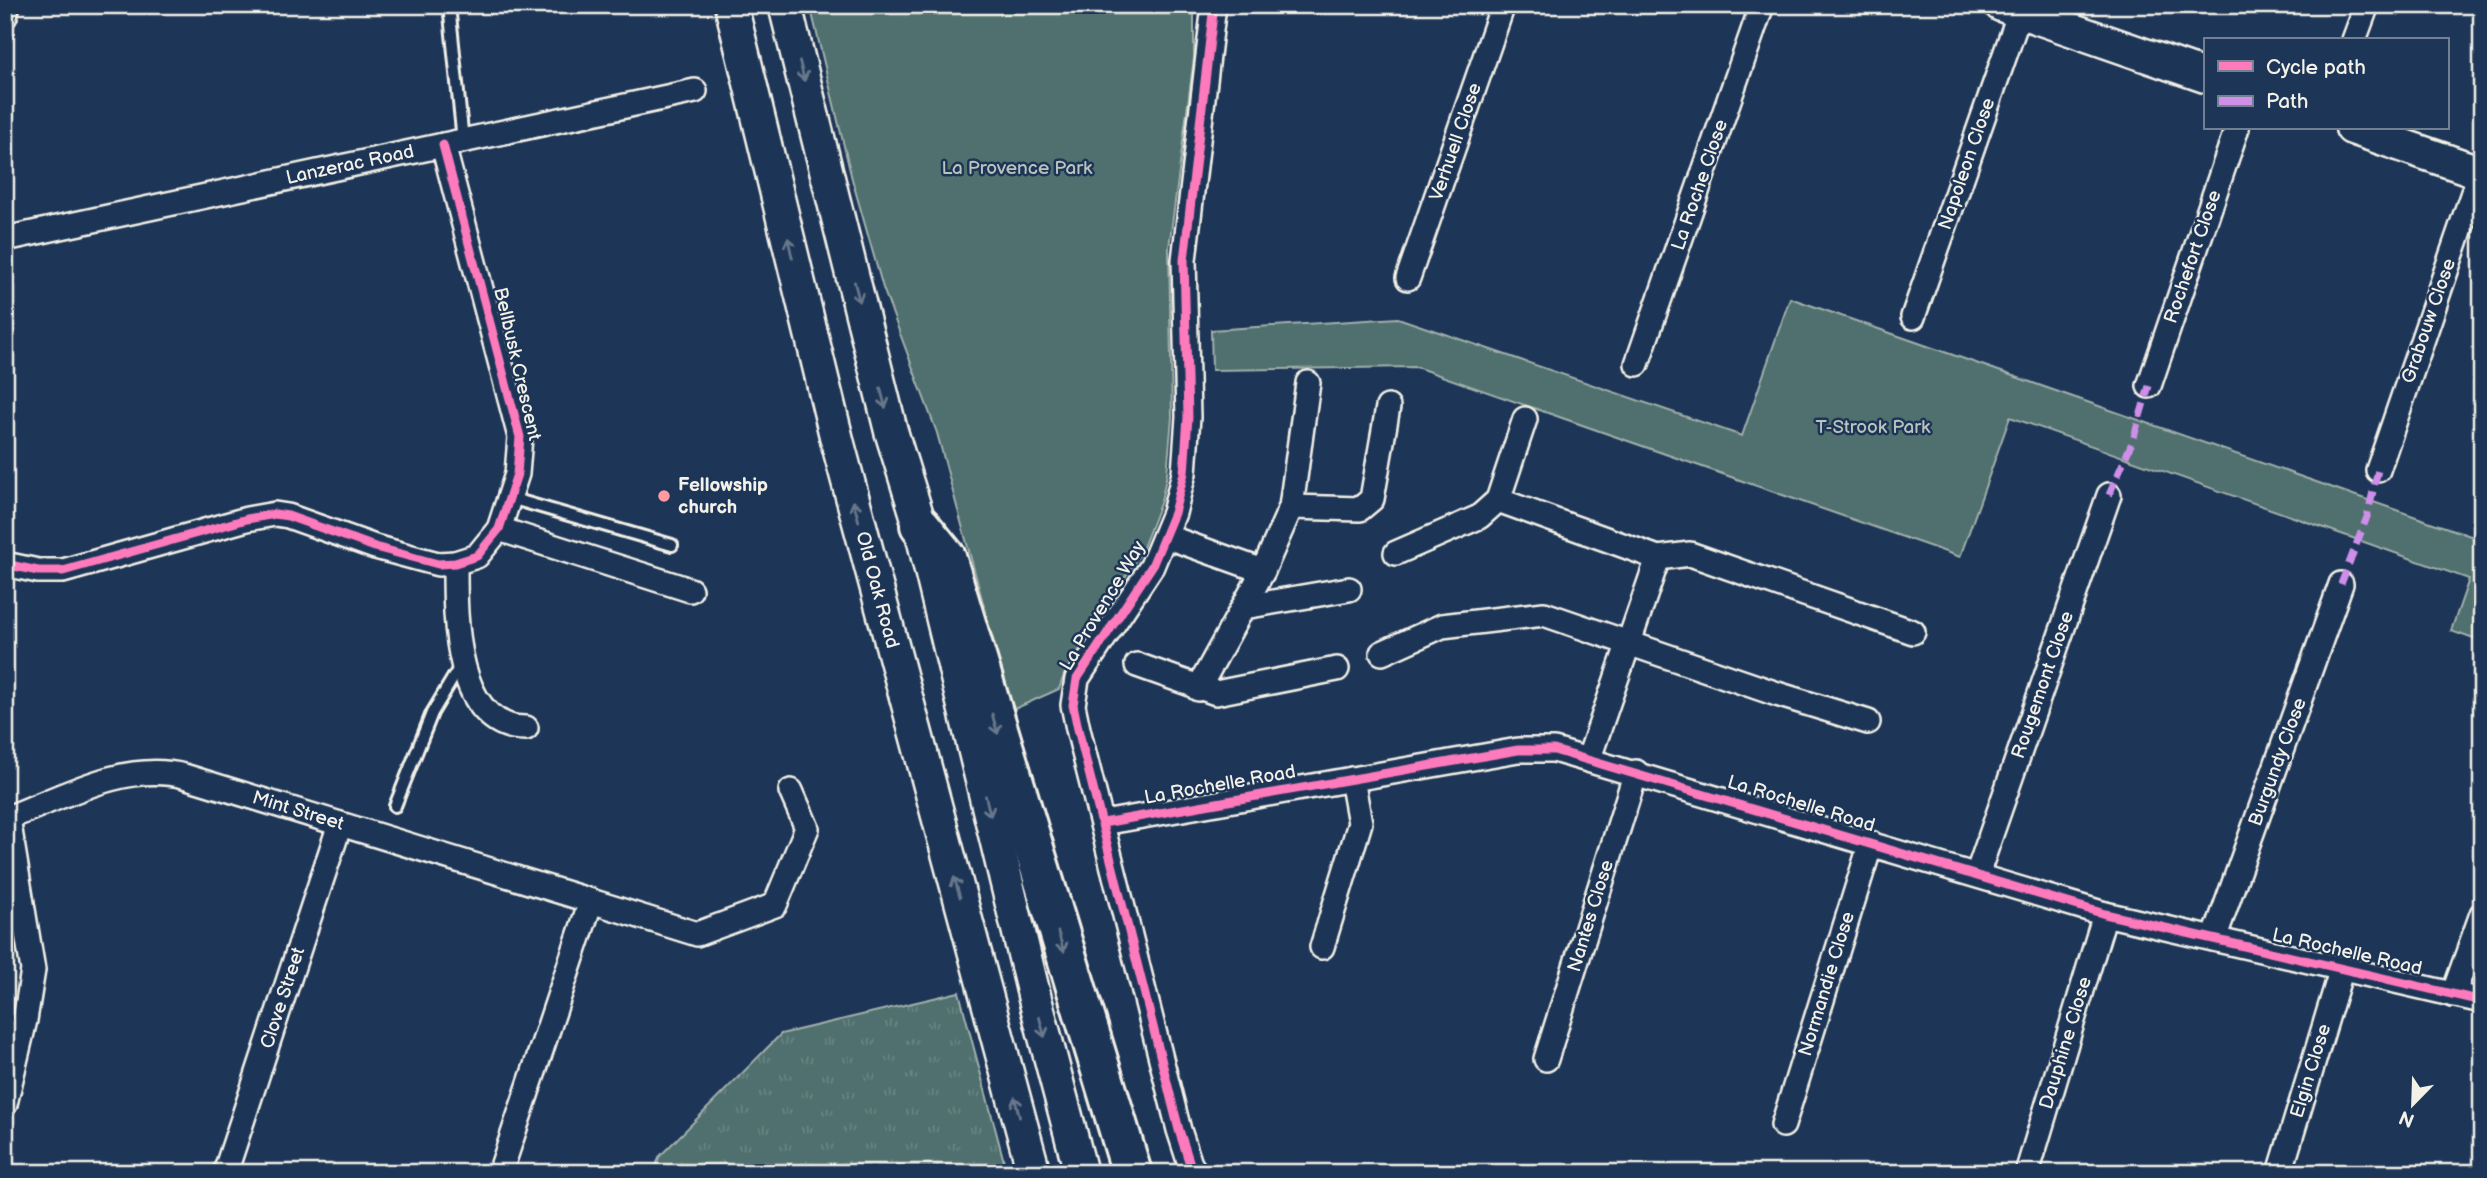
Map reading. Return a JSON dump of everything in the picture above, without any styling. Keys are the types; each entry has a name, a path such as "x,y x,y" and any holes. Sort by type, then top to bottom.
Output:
{"highway":[{"path":"920,525 946,557 1132,1173"}],"main road":[{"name":"Old Oak Road","path":"731,5 838,443 1034,1173"},
{"path":"785,5 891,431 920,525 1035,999 1081,1173"},
{"path":"2011,9 2204,76"},
{"path":"2358,130 2481,173"}],"street":[{"path":"5,16 9,5"},
{"name":"La Provence Way","path":"1196,1173 1190,1164 1179,1130 1073,705 1075,687 1082,671 1142,583 1165,536 1179,496 1186,454 1184,260 1214,5"},
{"name":"Verhuell Close","path":"1408,278 1503,5"},
{"name":"La Roche Close","path":"1637,364 1762,5"},
{"path":"2355,38 2367,5"},
{"name":"Napoleon Close","path":"1913,317 2011,9"},
{"name":"Lanzerac Road","path":"5,239 695,91"},
{"name":"Rochefort Close","path":"2149,386 2236,130"},
{"name":"Bellbusk Crescent","path":"5,564 38,571 64,571 247,519 275,514 421,561 455,563 484,551 499,529 510,498 520,457 519,428 453,143"},
{"name":"Grabouw Close","path":"2378,470 2481,173"},
{"path":"1198,689 1263,571 1291,507 1299,469 1308,383"},
{"path":"1291,507 1360,509 1372,499 1378,481 1388,407"},
{"path":"1396,553 1479,517 1498,500 1525,419"},
{"name":"Rougemont Close","path":"1977,875 2109,495"},
{"path":"1498,500 1658,558 1690,554 1913,632"},
{"path":"499,529 690,590"},
{"path":"1165,536 1263,571"},
{"path":"1589,758 1658,558"},
{"path":"455,563 455,627 462,663 486,710 510,726 526,728"},
{"name":"Burgundy Close","path":"2214,939 2341,584"},
{"path":"1244,607 1349,589"},
{"path":"1382,653 1442,626 1537,613 1868,722"},
{"path":"1137,665 1198,689 1223,693 1337,669"},
{"name":"La Rochelle Road","path":"1103,823 1531,749 1554,750 1589,758 2105,914 2482,1001"},
{"name":"Mint Street","path":"6,818 130,773 157,771 184,776 697,934 775,905 807,828 791,790"},
{"name":"Nantes Close","path":"1546,1059 1636,772"},
{"path":"1322,947 1360,823 1352,779"},
{"path":"5,1104 25,1020 33,970 6,818"},
{"name":"Clove Street","path":"225,1173 340,824"},
{"name":"Normandie Close","path":"1783,1125 1871,843"},
{"path":"500,1173 591,901"},
{"name":"Dauphine Close","path":"2027,1173 2105,914"},
{"path":"2454,995 2482,915"},
{"name":"Elgin Close","path":"2280,1173 2342,968"}],"lane":[{"path":"449,5 453,143"},
{"path":"510,498 672,545"},
{"path":"395,806 432,713 462,663"}],"green space":[{"name":"La Provence Park","path":"810,5 1194,5 1194,58 1169,247 1172,417 1167,474 1161,501 1142,550 1064,675 1059,689 1012,710 937,433 883,288 852,179"},
{"name":"T-Strook Park","path":"1790,298 2482,540 2482,642 2451,631 2469,579 2010,417 1960,557 1416,367 1212,370 1211,330 1398,318 1742,436"},
{"path":"959,992 1007,1173 654,1173 659,1157 781,1034"}],"marked path":[{"path":"2109,495 2133,440 2149,386"},
{"path":"2341,584 2367,517 2378,470"}],"cycle path":[{"path":"1196,1173 1190,1164 1179,1130 1073,705 1077,679 1152,566 1174,513 1184,473 1188,417 1184,260 1214,5"},
{"path":"5,564 38,571 63,571 247,519 275,514 288,516 375,547 438,564 455,563 477,556 499,529 517,474 520,437 443,145"},
{"path":"1103,823 1518,750 1554,750 2105,914 2482,1001"}],"place":[{"name":"Fellowship church","path":"664,496"}]}
